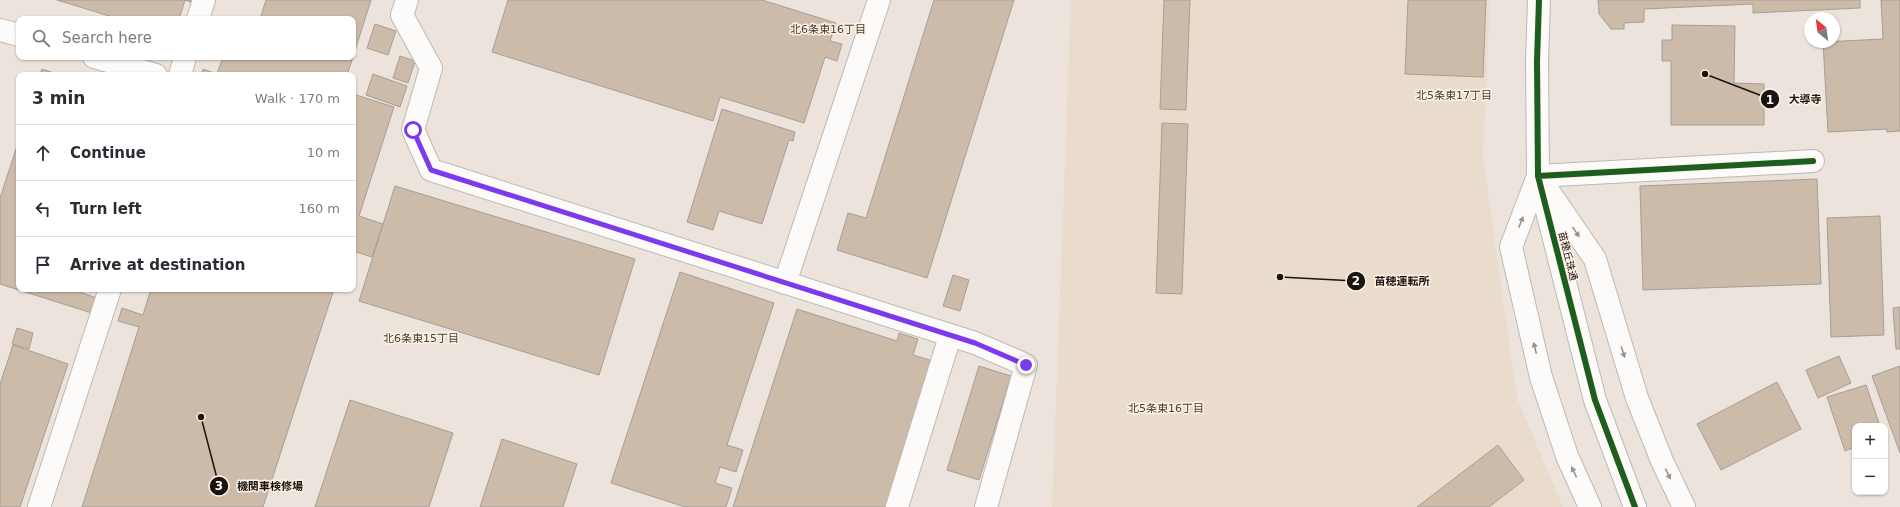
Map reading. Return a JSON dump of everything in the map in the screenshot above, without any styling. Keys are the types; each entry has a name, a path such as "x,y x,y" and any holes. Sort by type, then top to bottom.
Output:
{"street":[{"path":"199,16 204,0"},
{"path":"407,0 402,15 431,68 413,130 431,170 785,284 975,343 1026,365 986,507"},
{"path":"785,284 879,0"},
{"name":"苗穂丘珠通","path":"1539,0 1537,61 1538,176 1595,400 1635,507"},
{"path":"0,30 16,34"},
{"path":"104,60 146,72"},
{"path":"181,72 184,60"},
{"path":"1538,176 1813,161"},
{"path":"1538,176 1511,247 1541,377 1567,456 1590,507"},
{"path":"1538,176 1595,259 1636,398 1662,462 1684,507"},
{"path":"39,507 109,292"},
{"path":"897,507 950,336"}],"shaded area":[{"path":"1071,0 1490,0 1483,156 1517,398 1563,507 1052,507"}],"building":[{"path":"57,0 185,0 180,16 109,16"},
{"path":"185,0 197,0 196,4"},
{"path":"266,0 371,0 356,48 356,16 261,16"},
{"path":"508,0 762,0 836,23 830,41 842,44 837,61 825,57 804,123 720,97 713,121 492,52"},
{"path":"934,0 1014,0 927,278 837,250 848,213 866,218"},
{"path":"1164,0 1190,0 1186,110 1160,109"},
{"path":"1408,0 1486,0 1483,77 1405,74"},
{"path":"1598,0 1860,0 1860,8 1753,13 1753,4 1644,9 1644,22 1624,23 1624,29 1611,29 1599,14"},
{"path":"1881,0 1900,0 1900,131 1887,132 1887,129 1828,132 1823,48 1840,48 1840,41 1883,39"},
{"path":"375,24 396,31 388,55 367,48"},
{"path":"1672,25 1735,26 1734,83 1764,84 1764,125 1671,125 1671,61 1662,61 1662,40 1672,40"},
{"path":"400,56 415,61 408,83 393,78"},
{"path":"222,60 352,60 348,72 218,72"},
{"path":"42,69 51,72 41,72"},
{"path":"203,69 211,72 202,72"},
{"path":"373,74 407,86 400,107 366,95"},
{"path":"356,95 394,107 359,216 383,224 372,257 356,252"},
{"path":"722,109 795,132 793,141 789,140 762,224 719,211 713,230 687,222"},
{"path":"1162,123 1188,124 1182,294 1156,293"},
{"path":"16,149 16,289 0,284 0,198"},
{"path":"1817,179 1821,284 1643,290 1640,186"},
{"path":"395,186 635,259 599,375 359,301"},
{"path":"1880,216 1884,335 1831,337 1827,218"},
{"path":"680,272 774,303 727,445 743,450 736,472 720,467 715,483 732,488 726,507 685,507 611,483"},
{"path":"953,275 969,280 960,311 943,306"},
{"path":"25,292 79,292 100,299 95,314"},
{"path":"150,292 333,292 263,507 82,507 139,327 118,321 122,308 143,315"},
{"path":"1900,307 1900,349 1896,349 1893,308"},
{"path":"797,309 897,341 899,333 918,339 913,355 933,361 886,507 733,507"},
{"path":"17,328 33,333 29,349 12,344"},
{"path":"13,345 68,364 20,507 0,507 0,384"},
{"path":"1839,356 1851,383 1818,398 1806,370"},
{"path":"979,366 1011,376 979,480 947,470"},
{"path":"1900,366 1900,453 1872,376"},
{"path":"1777,382 1801,429 1721,470 1697,424"},
{"path":"1866,385 1879,423 1852,423 1852,448 1845,451 1827,397"},
{"path":"350,400 453,433 429,507 315,507"},
{"path":"502,439 577,464 563,507 480,507"},
{"path":"1498,445 1524,480 1489,507 1417,507"}],"cycle path":[{"path":"1539,0 1537,61 1538,176 1595,400 1635,507"},
{"path":"1538,176 1813,161"}],"place":[{"name":"大導寺","path":"1705,74"},
{"name":"苗穂運転所","path":"1280,277"},
{"name":"機関車検修場","path":"201,417"}],"district":[{"name":"北6条東16丁目","path":"828,29"},
{"name":"北5条東17丁目","path":"1454,95"},
{"name":"北6条東15丁目","path":"421,338"},
{"name":"北5条東16丁目","path":"1166,408"}],"route":[{"path":"413,130 431,170 975,343 1026,365"}]}
